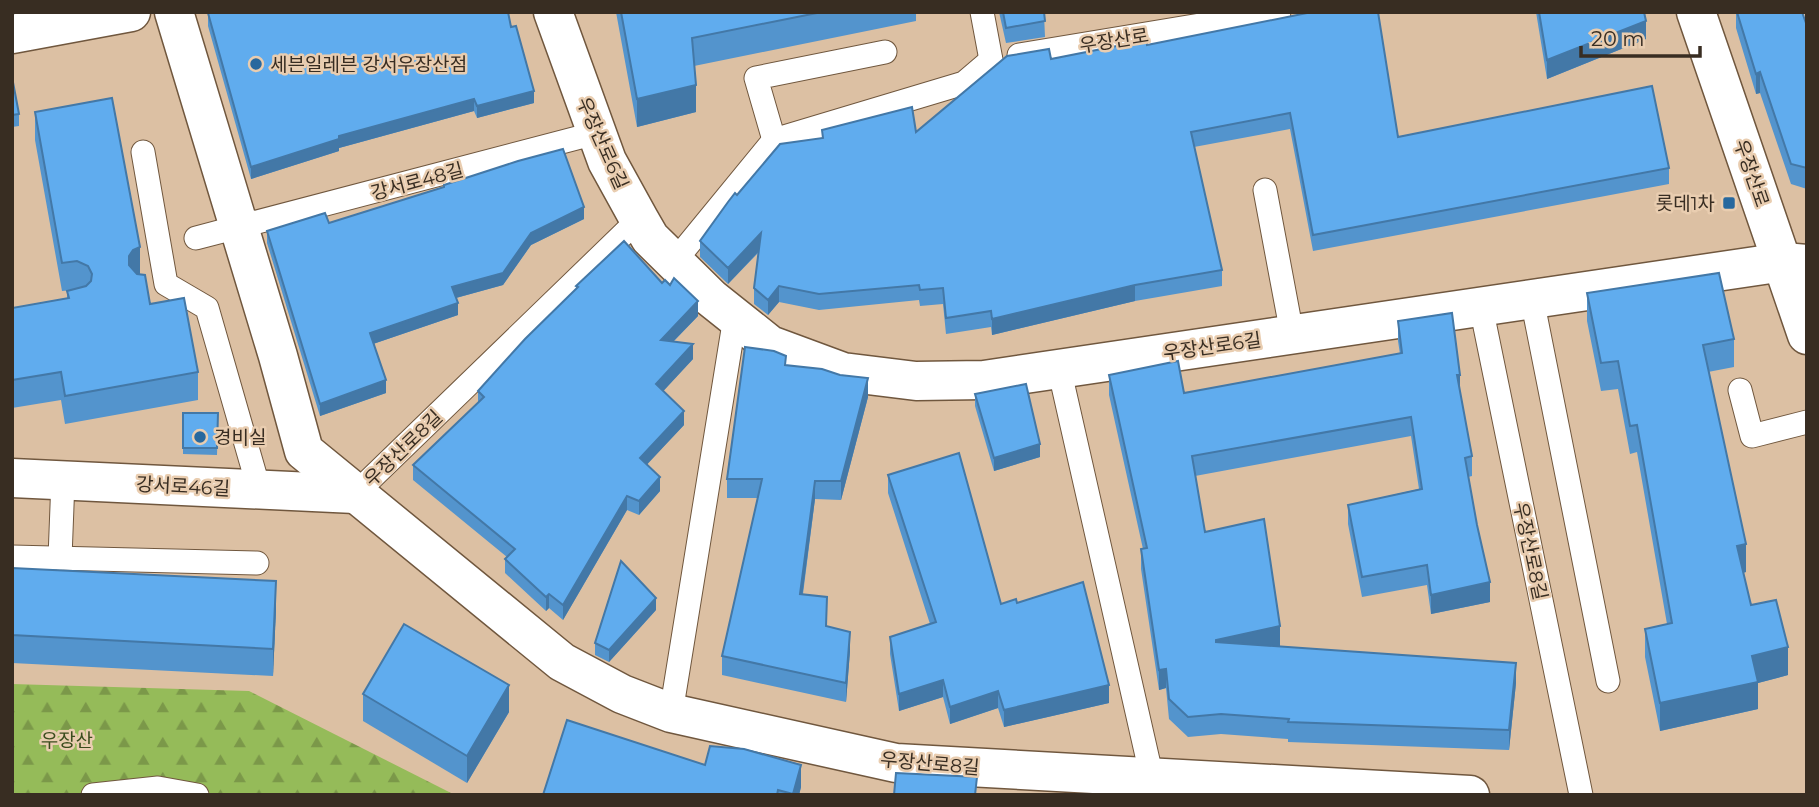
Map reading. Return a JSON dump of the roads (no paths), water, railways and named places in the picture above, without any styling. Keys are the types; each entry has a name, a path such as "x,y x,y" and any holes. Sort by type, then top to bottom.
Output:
{"street":[{"path":"12,34 131,12"},
{"path":"174,12 304,451 355,494"},
{"name":"우장산로6길","path":"553,12 607,161 650,239 710,298 771,345 843,372 916,381 971,380 1795,263"},
{"name":"우장산로","path":"1696,12 1795,263 1807,335"},
{"name":"강서로46길","path":"12,478 355,494"},
{"name":"우장산로8길","path":"355,494 562,662 622,694 671,712 896,763 1469,795"}],"lane":[{"path":"674,262 774,140 964,83 991,60 982,12"},
{"name":"우장산로","path":"991,60 1279,12"},
{"path":"774,140 756,78 885,52"},
{"name":"강서로48길","path":"196,238 596,133"},
{"path":"143,152 166,284"},
{"path":"1265,190 1292,334"},
{"name":"우장산로8길","path":"355,494 639,219"},
{"path":"142,289 166,284 207,308 259,489"},
{"path":"1532,299 1608,681"},
{"name":"우장산로8길","path":"1481,307 1581,795"},
{"path":"671,712 734,317"},
{"path":"1059,368 1152,778"},
{"path":"1740,390 1752,436 1807,422"},
{"path":"60,558 63,480"},
{"path":"12,556 257,563"},
{"path":"93,795 158,788 197,795"}],"place":[{"name":"세븐일레븐 강서우장산점","path":"256,64"},
{"name":"롯데1차","path":"1729,203"},
{"name":"경비실","path":"200,437"}],"park label":[{"name":"우장산","path":"67,740"}]}
